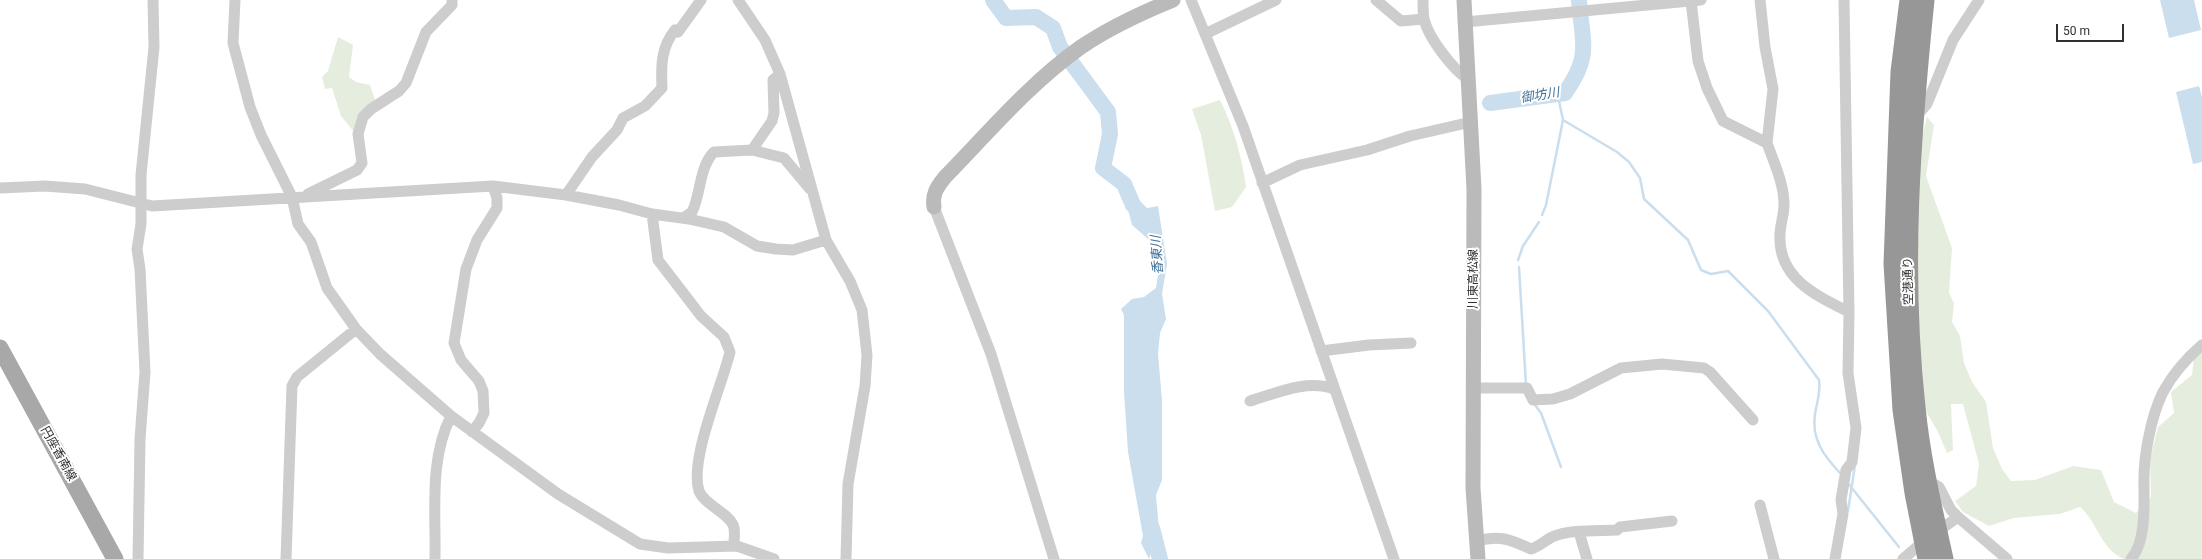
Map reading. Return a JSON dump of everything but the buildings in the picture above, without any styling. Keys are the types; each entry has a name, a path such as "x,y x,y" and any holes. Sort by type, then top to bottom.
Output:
{"highway":[{"name":"空港通り","path":"1908,0 1900,72 1893,264 1902,410 1930,544 1944,559"},
{"name":"空港通り","path":"1925,0 1912,122 1908,264 1916,408 1926,480 1930,544"}],"main road":[{"path":"934,207 933,197 936,187 1036,85 1080,48 1096,37 1146,11 1173,0"},
{"name":"川東高松線","path":"1464,0 1474,188 1473,488 1478,559"},
{"name":"円座香南線","path":"0,348 115,559"}],"street":[{"path":"138,559 137,544 140,439 145,372 140,269 137,249 141,224 140,175 154,47 153,0"},
{"path":"235,0 233,43 236,61 261,135 292,197 298,224 311,242 328,288 356,329 380,354 451,416 472,432 558,494 640,544 668,548 734,546 774,559"},
{"path":"304,196 357,170 362,163 358,134 363,117 371,109 399,91 406,83 426,32 452,5 452,0"},
{"path":"566,196 592,157 617,130 623,118 645,106 662,88 663,51 670,36 675,30 678,32 701,0"},
{"path":"738,0 765,40 780,74 826,240 850,281 862,310 867,355 865,386 848,484 846,559"},
{"path":"1191,0 1243,126 1394,559"},
{"path":"1205,34 1276,0"},
{"path":"1376,0 1401,21 1424,19"},
{"path":"1422,0 1424,19 1430,34 1459,74 1468,79"},
{"path":"1760,0 1765,47 1773,89 1767,143 1782,184 1784,205 1780,235 1781,253 1788,270 1817,296 1849,312"},
{"path":"1835,559 1843,514 1841,500 1846,470 1852,462 1856,428 1848,374 1849,312 1844,0"},
{"path":"1912,122 1927,104 1953,40 1979,0"},
{"path":"1465,22 1696,1 1698,61 1707,88 1723,121 1767,143"},
{"path":"752,150 772,122 774,113 773,80 780,74"},
{"path":"1262,182 1300,165 1367,150 1410,136 1471,122"},
{"path":"683,218 692,212 709,157 714,152 752,150 784,158 813,193"},
{"path":"0,188 45,186 85,189 152,206 493,186 619,205 652,214 683,218 724,227 757,246 793,250 826,240"},
{"path":"472,432 484,413 483,391 479,381 461,360 454,344 466,269 477,240 497,208 497,198 493,186"},
{"path":"934,207 993,361 1054,559"},
{"path":"652,214 658,260 700,316 724,337 730,352 701,446 698,481 700,491 705,499 730,521 734,527 734,546"},
{"path":"286,559 292,386 297,377 356,329"},
{"path":"1321,351 1369,345 1411,343"},
{"path":"2131,559 2138,546 2146,508 2144,485 2146,454 2158,403 2172,379 2187,359 2202,345"},
{"path":"1473,388 1527,388 1533,400 1553,399 1570,394 1621,368 1662,364 1704,368 1710,372 1753,420"},
{"path":"1250,401 1307,385 1321,384 1334,389"},
{"path":"435,559 437,455 442,434 451,416"},
{"path":"1926,480 1939,487 1951,510 1958,517 2008,559"},
{"path":"1760,505 1774,559"},
{"path":"1903,559 1930,544 1958,517"},
{"path":"1476,541 1494,536 1509,539 1531,549 1541,546 1552,537 1579,532 1617,530 1620,527 1672,521"},
{"path":"1579,532 1586,559"}],"green space":[{"path":"338,37 353,45 349,77 356,82 370,85 376,103 354,132 341,116 332,88 325,89 322,77 328,71"},
{"path":"1220,100 1237,143 1246,187 1232,207 1215,211 1201,135 1192,109"},
{"path":"1927,117 1934,125 1926,176 1952,248 1949,293 1954,303 1952,322 1960,336 1964,363 1972,382 1986,402 1993,448 2002,469 2011,481 2035,480 2073,466 2101,470 2114,502 2136,513 2151,497 2150,459 2158,427 2174,413 2171,392 2192,375 2194,358 2202,351 2202,559 2124,559 2116,555 2104,542 2091,520 2080,507 2060,514 2014,518 1989,526 1963,512 1955,501 1976,486 1979,464 1963,404 1951,404 1953,450 1947,453 1938,432 1923,406 1914,325 1914,170"}],"water":[{"path":"2160,0 2194,0 2201,30 2169,38"},
{"path":"2199,86 2202,97 2202,162 2193,164 2176,92"},
{"path":"1158,206 1167,264 1162,294 1166,319 1160,333 1158,354 1162,400 1162,480 1156,495 1160,542 1156,552 1152,551 1149,559 1141,543 1143,536 1128,452 1124,392 1124,315 1121,309 1132,299 1144,297 1156,288 1159,269 1155,245 1132,225 1128,209 1137,210"}],"waterway":[{"name":"香東川","path":"993,0 1006,18 1036,17 1053,28 1060,47 1108,112 1110,134 1103,168 1124,184 1133,205 1152,225"},
{"name":"御坊川","path":"1490,103 1565,93 1579,68 1582,58 1583,38 1579,0"},
{"path":"1560,94 1559,101 1563,120 1617,152 1629,162 1640,178 1644,199 1688,240 1701,270 1711,274 1728,271 1768,311 1819,380 1819,393 1814,423 1815,431 1824,453 1840,473"},
{"path":"1542,215 1546,205 1563,120"},
{"path":"1518,260 1523,246 1539,222"},
{"path":"1519,267 1526,385"},
{"path":"1535,405 1541,413 1561,467"},
{"path":"1848,511 1855,465"},
{"path":"1847,482 1899,547"},
{"name":"香東川","path":"1152,528 1160,559"}]}
